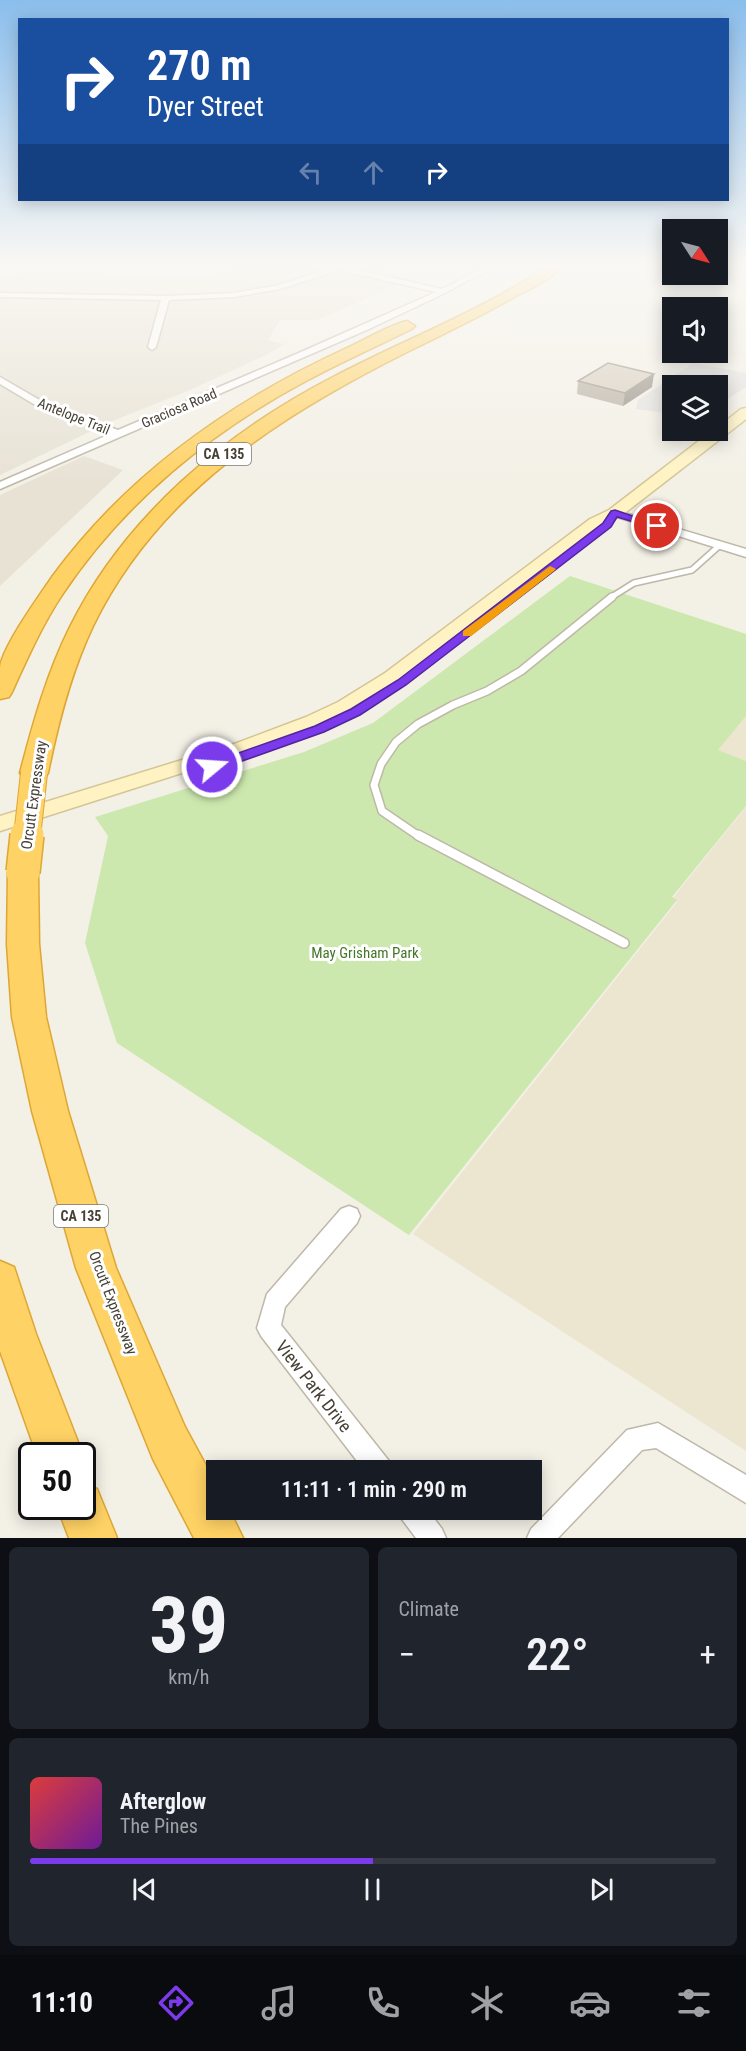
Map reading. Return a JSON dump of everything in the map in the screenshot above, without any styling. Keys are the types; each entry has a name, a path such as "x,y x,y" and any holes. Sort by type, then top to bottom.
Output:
{"highway":[{"name":"CA 135","path":"0,692 32,623 59,579 102,525 142,485 194,442 286,385 379,340"},
{"name":"Orcutt Expressway","path":"219,1538 169,1443 96,1268 50,1111 29,1017 23,944 23,872 34,773 44,729 60,680 86,620 105,583 143,532 180,492 228,450 279,415 323,389 421,340"},
{"path":"0,1280 15,1334 55,1442"},
{"path":"86,1520 93,1538"}],"main road":[{"path":"0,825 244,747 313,722 345,706 392,677 596,522 615,513 746,412"},
{"path":"0,836 254,753 320,729 356,712 402,683 607,525 615,513"}],"street":[{"path":"152,347 154,340"},
{"name":"Graciosa Road","path":"0,486 336,340"},
{"name":"Antelope Trail","path":"0,380 40,404 117,434"},
{"path":"615,513 746,553"},
{"name":"View Park Drive","path":"350,1216 276,1302 269,1328 372,1460"},
{"path":"540,1538 636,1439 658,1435 746,1490"},
{"path":"419,1520 433,1538"}],"lane":[{"path":"624,943 409,831 382,811 374,785 381,764 396,742 417,724 453,705 487,691 521,671 610,598 634,583 692,570 720,545"}],"shaded area":[{"path":"0,340 268,340 284,344 270,353 190,390 110,422 0,475"},
{"path":"693,363 746,373 746,387 728,399 728,375 675,375"},
{"path":"662,384 662,413 636,409 638,400"},
{"path":"84,456 123,470 0,586 0,495"},
{"path":"746,716 746,761 717,750"},
{"path":"746,807 746,1451 413,1234 677,902 672,899"}],"green space":[{"name":"May Grisham Park","path":"570,576 746,634 746,716 718,750 746,761 746,806 672,897 677,900 409,1235 117,1043 85,943 108,836 95,817 304,752 373,723"}],"building":[{"path":"608,363 654,374 625,393 578,381"}],"slow traffic":[{"path":"467,633 550,569"}],"route":[{"path":"212,767 320,729 356,712 402,683 489,617 607,525 615,513 657,526"}]}
